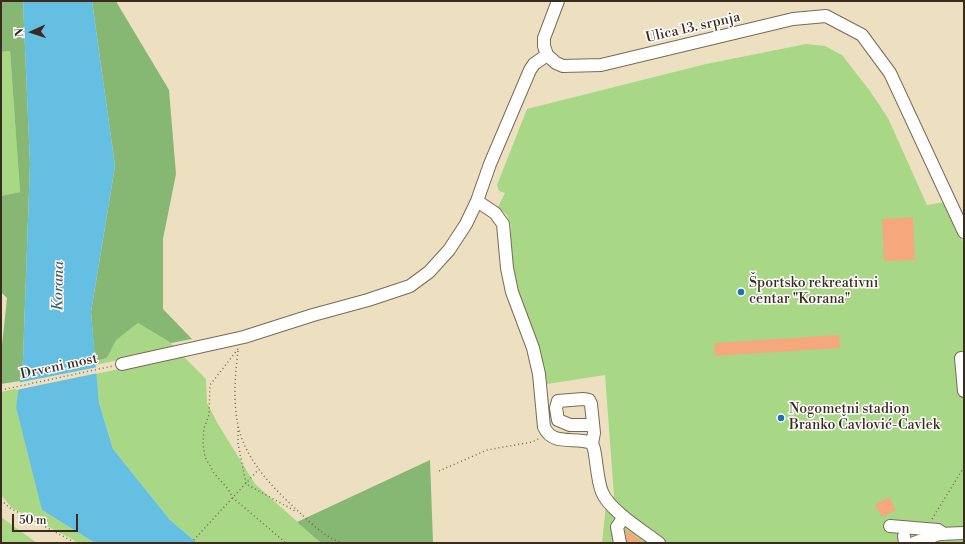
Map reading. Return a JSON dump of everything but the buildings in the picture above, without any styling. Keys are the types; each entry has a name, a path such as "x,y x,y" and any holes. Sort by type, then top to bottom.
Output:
{"street":[{"path":"122,364 244,338 313,315 368,300 410,286 429,272 450,250 466,224 530,70 534,64 548,55 544,46 544,38 558,1"},
{"name":"Ulica 13. srpnja","path":"548,55 556,63 563,66 602,65 792,19 826,16 862,35 890,73 964,232"},
{"path":"476,201 495,213 503,224 507,268 512,292 534,354 539,374 544,427 547,434 553,439 586,441 592,443"},
{"path":"961,358 964,391"},
{"path":"593,425 594,433 592,443 602,491 606,500 624,517 659,543"},
{"path":"620,543 617,527 624,517"},
{"path":"890,526 938,530 944,534"},
{"path":"907,541 944,534 964,533"}],"path":[{"path":"244,338 238,349 210,385 209,415 204,428 203,444 205,456 214,473 228,489 233,498 286,543"},
{"path":"238,349 235,396 238,424 238,443 246,484"},
{"name":"Drveni most","path":"1,390 122,364"},
{"path":"238,424 245,445 259,469 272,486 318,529 343,543"},
{"path":"439,471 487,450 532,442 547,434"},
{"path":"931,520 964,467"},
{"path":"191,543 259,469"},
{"path":"246,484 301,514"},
{"path":"1,500 10,508 74,543"}],"green space":[{"path":"1,1 23,1 30,164 23,359 20,381 1,384 1,355 7,298 1,292 1,196 20,192 10,51 1,52"},
{"path":"92,1 117,1 169,90 176,174 163,239 163,309 192,339 171,343 138,323 116,340 107,358 95,361 91,312 115,166"},
{"name":"Športsko rekreativni centar \"Korana\"","path":"806,44 825,46 842,55 870,91 888,118 927,205 944,202 964,244 964,543 602,543 606,505 614,496 605,375 547,384 540,353 519,297 513,274 511,225 507,215 498,207 505,193 499,191 497,185 527,109 706,64"},
{"path":"10,51 20,192 1,196 1,52"},
{"path":"138,323 171,343 174,347 96,365 95,361 107,358 115,340"},
{"path":"182,355 206,379 207,403 218,424 255,484 321,543 197,543 170,520 113,449 99,403 96,374"},
{"path":"19,388 42,510 95,543 76,543 74,540 12,508 1,495 1,392"},
{"path":"430,460 433,543 321,543 297,522"},
{"path":"1,517 37,543 1,543"}],"water":[{"name":"Korana","path":"23,1 92,1 115,166 91,312 99,403 113,449 170,520 197,543 95,543 42,510 16,407 23,359 30,164"}],"pier":[{"path":"98,367 98,373 16,390 17,383"}],"place":[{"name":"Športsko rekreativni centar \"Korana\"","path":"741,292"},
{"name":"Nogometni stadion Branko Čavlović-Čavlek","path":"781,418"}]}
